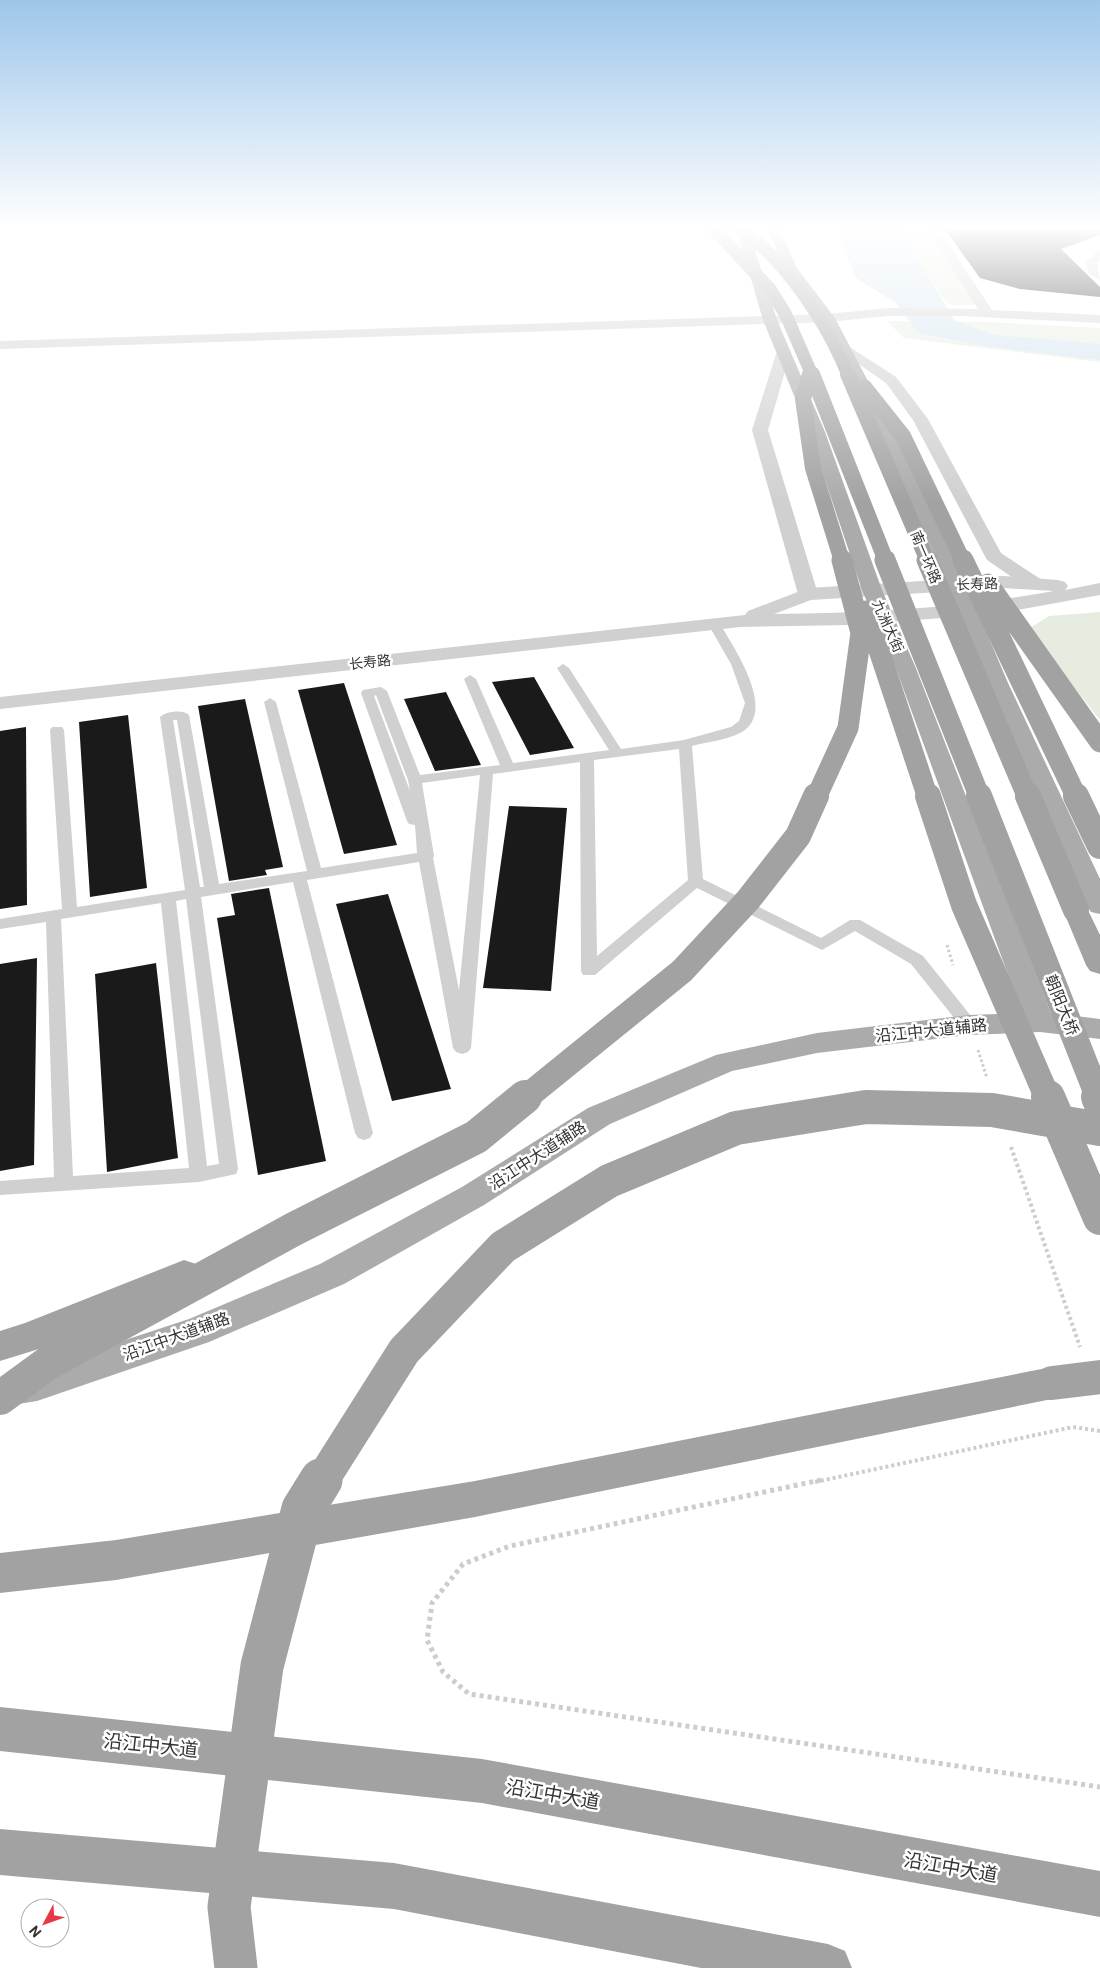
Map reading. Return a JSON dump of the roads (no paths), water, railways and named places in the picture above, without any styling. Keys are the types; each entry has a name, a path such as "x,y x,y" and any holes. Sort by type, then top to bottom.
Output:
{"highway":[{"path":"0,1398 48,1363 294,1229 476,1137 682,972 748,900 798,836 848,728 861,633 839,550 813,468 803,398 811,372 788,320"},
{"name":"南一环路","path":"821,320 839,346 1088,908"},
{"path":"839,346 879,384 990,587 1100,742"},
{"name":"朝阳大桥","path":"811,372 1100,1102"},
{"path":"864,387 903,436 1100,846"},
{"path":"817,432 821,470 964,906 1100,1218"},
{"path":"1088,908 1100,965"},
{"path":"236,1968 229,1907 262,1666 303,1509 404,1351 503,1247 609,1180 736,1128 866,1107 992,1110 1100,1129"},
{"path":"0,1346 30,1337 294,1229"},
{"path":"0,1573 116,1560 476,1499 1052,1383 1100,1377"},
{"name":"沿江中大道","path":"0,1729 482,1781 1100,1894"},
{"path":"0,1852 394,1886 828,1968"}],"main road":[{"name":"九洲大街","path":"770,320 817,432 872,590 905,666 1040,1022"},
{"path":"829,320 839,346 864,387 957,584 1088,908"},
{"name":"沿江中大道辅路","path":"0,1392 37,1385 197,1331 332,1274 473,1196 599,1116 726,1062 817,1043 969,1025 1040,1022 1100,1029"}],"street":[{"path":"0,345 775,320"},
{"path":"839,346 891,380 920,420 994,556 1035,584"},
{"path":"784,351 760,430 808,594"},
{"name":"长寿路","path":"740,621 808,594 1003,582 1100,589"},
{"name":"长寿路","path":"0,703 740,621 806,621 995,608 1100,589"}],"lane":[{"path":"415,780 686,744 736,730 746,722 751,703 737,664 714,624"},
{"path":"564,668 617,753"},
{"path":"470,678 508,768"},
{"path":"427,856 367,693 381,691 415,780 462,1048 487,770"},
{"path":"270,702 364,1133"},
{"path":"0,1188 199,1175 229,1169 193,893 166,717 182,715 212,890"},
{"path":"57,730 62,914 64,1184"},
{"path":"686,744 696,881"},
{"path":"587,757 589,972 696,881"},
{"path":"0,924 427,856"},
{"path":"696,881 822,945 855,924 917,960 969,1025"},
{"path":"168,897 199,1175"}],"water":[{"path":"908,320 954,320 994,335 1100,344 1100,360 986,346 918,333"}]}
